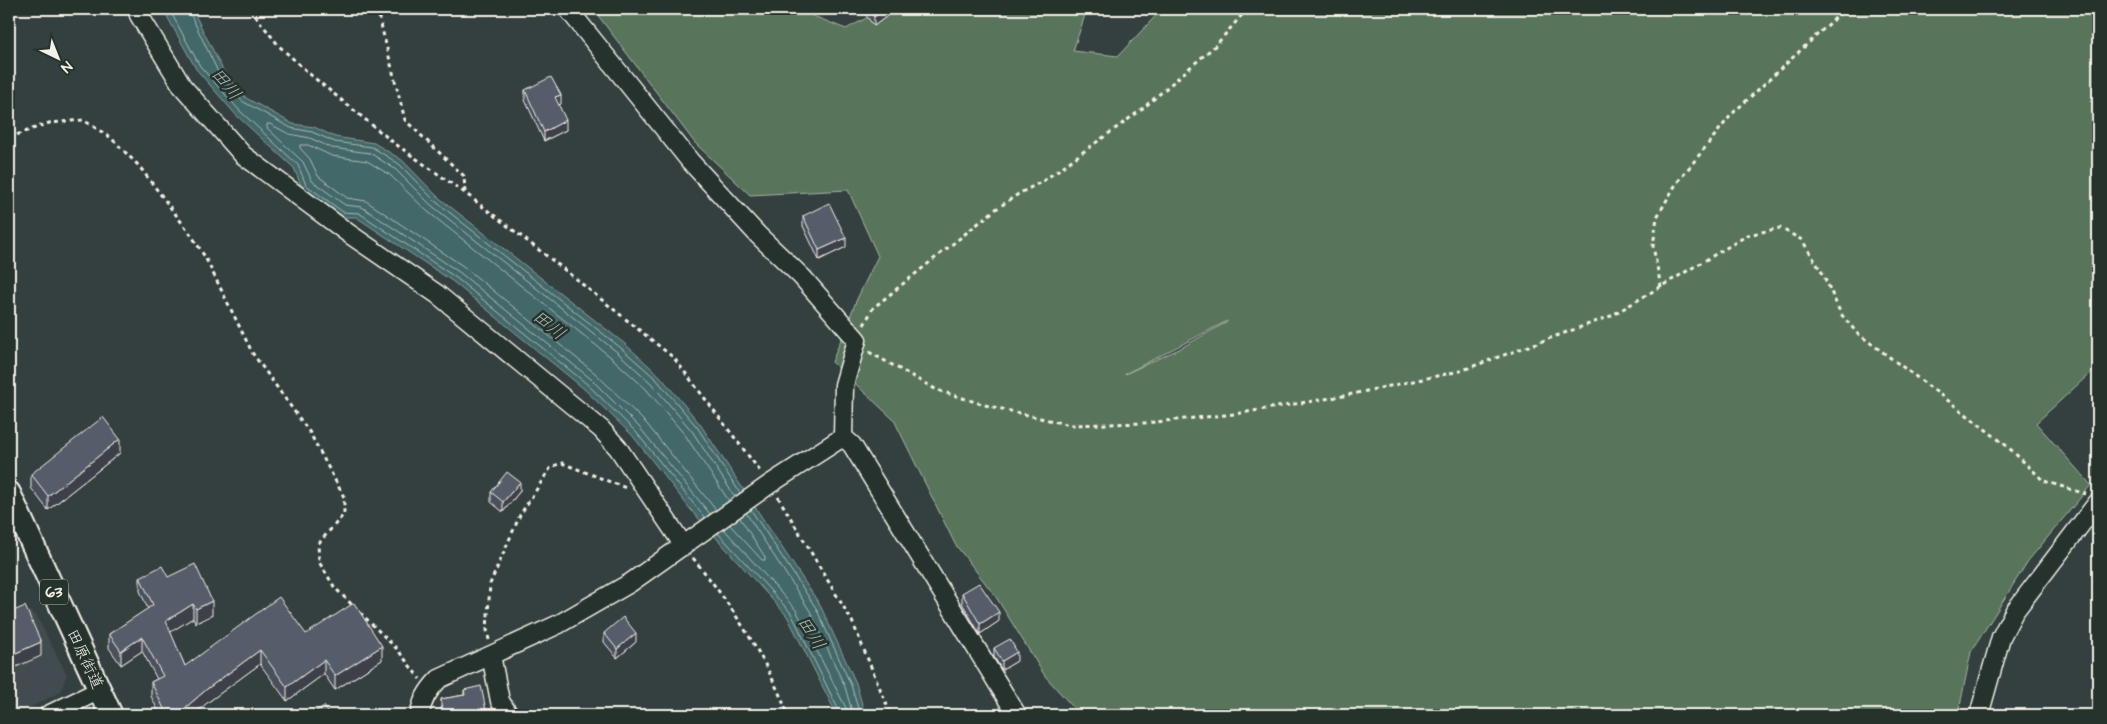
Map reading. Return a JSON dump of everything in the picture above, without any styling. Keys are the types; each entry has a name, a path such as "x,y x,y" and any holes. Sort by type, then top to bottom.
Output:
{"main road":[{"name":"田原街道","path":"9,493 112,715"}],"street":[{"path":"138,9 139,15 182,86 243,155 348,233 437,294 601,429 618,448 686,544"},
{"path":"568,9 690,161 758,235 802,277 857,340 844,385 843,437 852,445 1017,715"},
{"path":"420,715 420,708 428,690 439,679 559,624 630,583 770,484 843,437"},
{"path":"1979,715 2001,638 2014,612 2094,499"},
{"path":"492,655 500,701 509,715"},
{"path":"48,715 100,690"}],"path":[{"path":"250,9 279,46 312,76 394,143 561,267 674,358 770,484 852,621 892,715"},
{"path":"378,9 405,120 464,176 465,194"},
{"path":"1247,9 1216,45 1141,110 1043,181 996,209 872,308 857,340 869,352 938,390 985,405 1070,424 1145,423 1235,414 1334,398 1460,371 1611,316 1748,236 1780,228 1802,240 1822,274 1841,314 1857,333 2000,440 2044,481 2094,499"},
{"path":"1661,287 1653,246 1657,218 1676,184 1732,114 1845,9"},
{"path":"9,135 16,135 49,123 83,120 110,137 139,166 157,189 205,257 253,354 310,433 344,497 344,514 318,544 319,562 335,588 397,649 428,690"},
{"path":"492,655 487,630 490,584 520,515 550,467 562,462 653,499"},
{"path":"686,544 727,600 758,652 781,696 788,715"}],"shaded area":[{"path":"29,611 36,615 67,675 60,692 16,715 9,715 9,618"}],"green space":[{"path":"593,9 796,9 846,29 883,9 1087,9 1073,51 1118,56 1162,9 2098,9 2098,366 2036,423 2091,485 2028,561 1971,652 1958,715 1080,715 1045,676 996,597 955,544 894,420 832,362 857,299 878,256 848,190 750,195 695,143","holes":["1227,321 1179,349 1125,374"]}],"water":[{"name":"田川","path":"163,9 192,9 224,72 246,98 293,124 314,127 335,137 374,143 402,160 438,197 625,344 660,376 700,424 820,605 856,683 865,715 837,715 787,616 691,510 632,435 583,388 452,281 356,217 342,217 302,188 294,168 236,115 196,69"}],"building":[{"path":"867,9 884,9 874,17"},
{"path":"551,77 561,95 555,97 566,120 544,132 525,90"},
{"path":"829,203 846,238 819,250 803,216"},
{"path":"103,417 120,439 48,496 31,474"},
{"path":"507,472 520,482 503,502 491,492"},
{"path":"195,564 212,601 196,609 193,604 166,621 185,666 279,597 306,634 354,603 382,646 335,676 324,660 287,687 260,650 207,689 177,715 167,715 151,682 163,676 142,637 121,651 109,634 153,605 140,577 162,566 168,577"},
{"path":"979,583 999,612 980,624 962,593"},
{"path":"25,606 41,642 9,656 9,613"},
{"path":"623,617 636,633 617,649 604,633"},
{"path":"1010,639 1017,652 1002,661 994,648"},
{"path":"481,686 487,715 444,715 441,699 465,695 464,690"},
{"path":"324,706 330,715 310,715"},
{"path":"80,710 83,715 69,715"}]}
